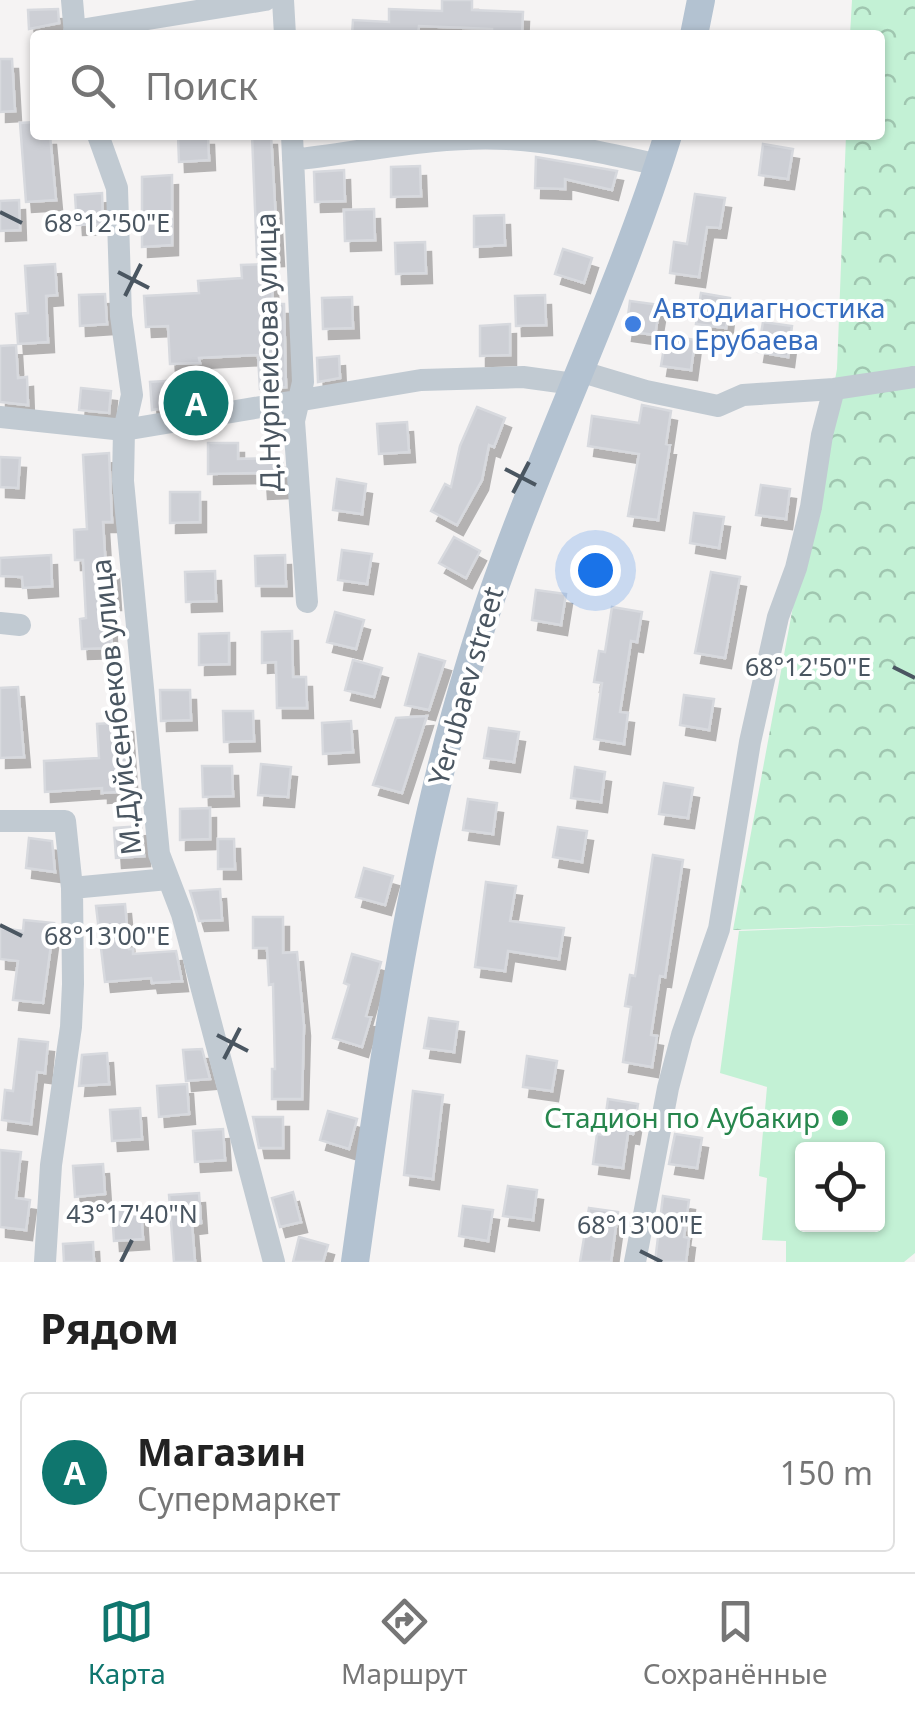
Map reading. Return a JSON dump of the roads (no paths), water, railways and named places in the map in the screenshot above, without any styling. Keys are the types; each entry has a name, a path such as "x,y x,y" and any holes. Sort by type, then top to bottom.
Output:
{"main road":[{"path":"695,30 701,0"},
{"name":"Yerubaev street","path":"354,1262 391,1016 439,772 510,543 666,140"}],"street":[{"path":"72,0 75,30"},
{"path":"92,30 265,0"},
{"path":"283,0 286,30"},
{"name":"М.Дуйсенбеков улица","path":"100,140 117,188 121,316 132,394 124,430 123,481 159,854 196,967 274,1262"},
{"name":"Д.Нурпеисова улица","path":"292,140 303,382 294,422 307,602"},
{"path":"293,160 432,141 468,140"},
{"path":"513,140 574,147 659,165"},
{"path":"0,417 124,430 422,380 523,377 577,377 718,406 742,395 834,389 915,377"},
{"path":"636,1262 668,1088 682,1035 720,929 750,742 778,617 807,523 834,389"},
{"path":"0,821 65,820 72,888 70,1028 51,1165 44,1262"},
{"path":"72,888 168,879"}],"place":[{"name":"Автодиагностика по Ерубаева","path":"633,324"},
{"name":"Магазин","path":"196,403"},
{"name":"Стадион по Аубакир","path":"840,1118"}]}
